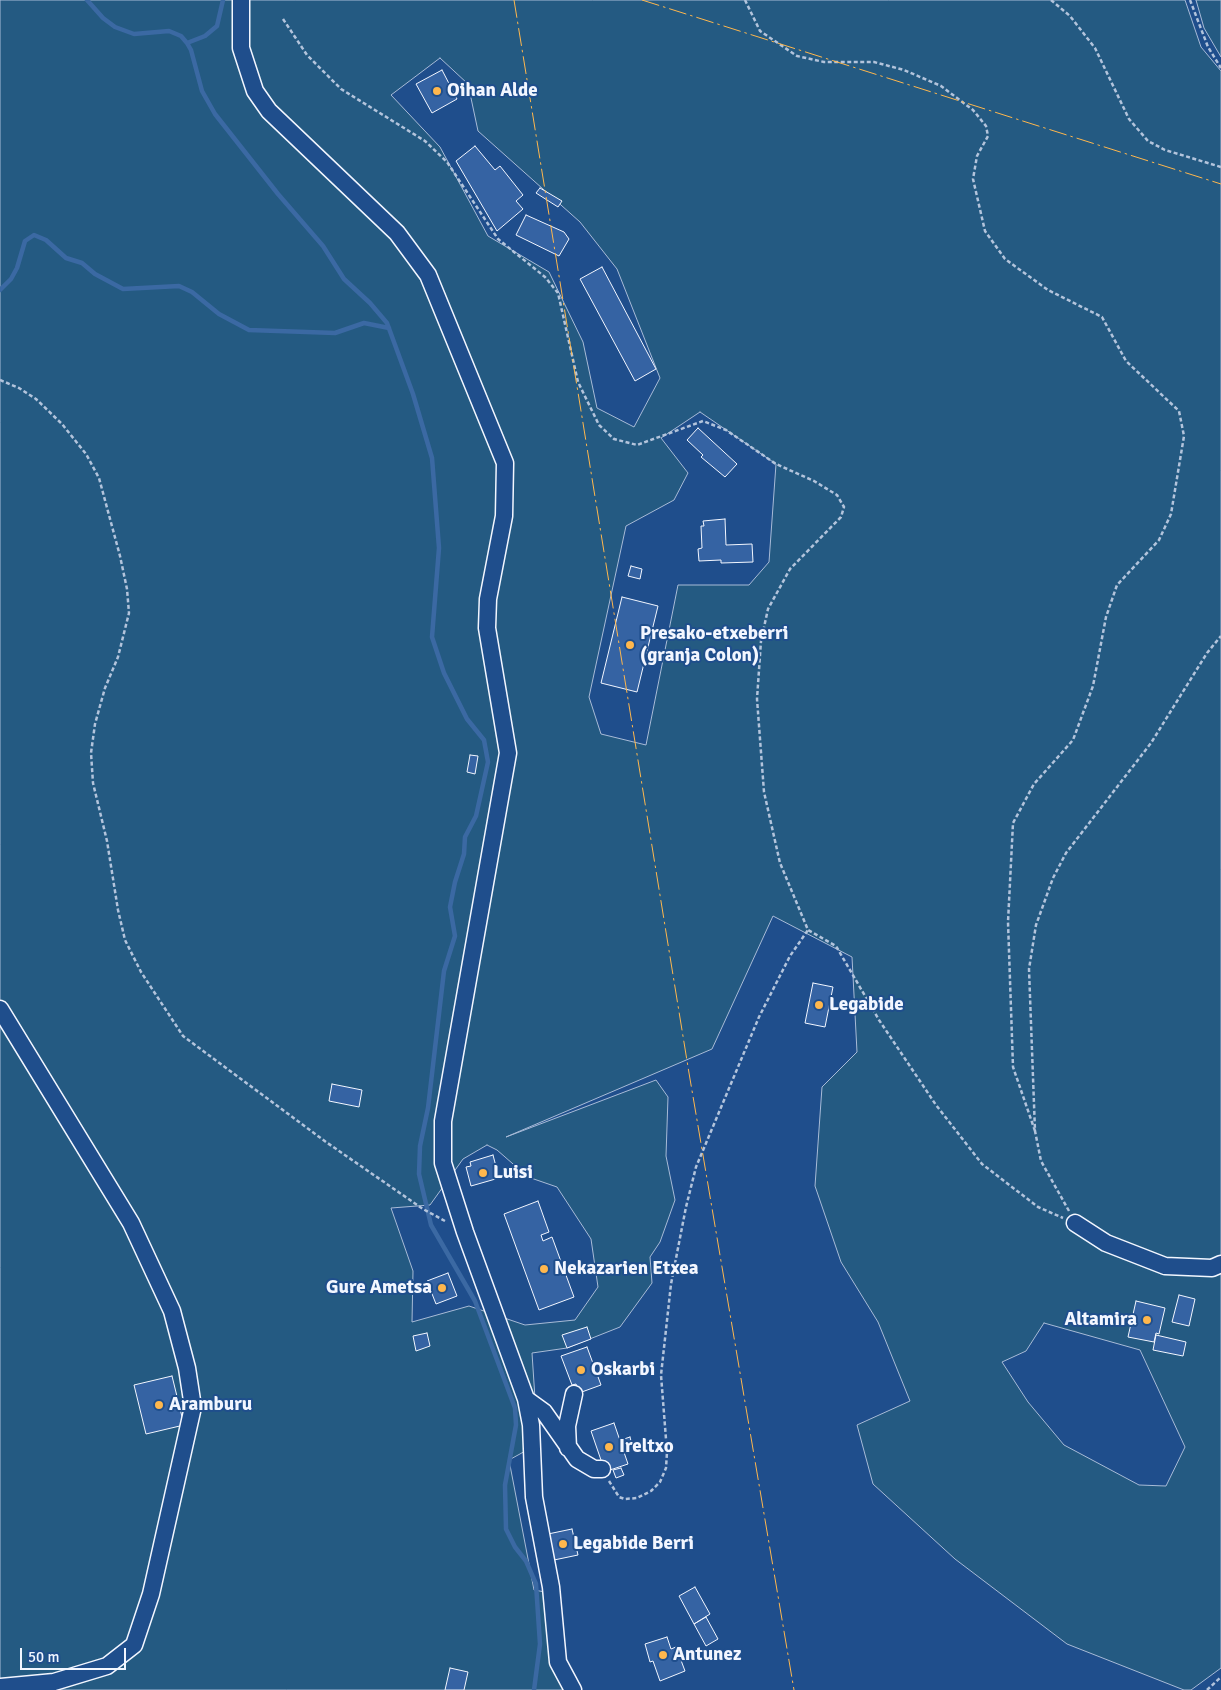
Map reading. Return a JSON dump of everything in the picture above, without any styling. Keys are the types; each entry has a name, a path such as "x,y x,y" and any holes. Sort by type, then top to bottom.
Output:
{"street":[{"path":"241,0 241,48 255,91 269,111 397,233 428,274 505,463 504,516 488,599 487,628 508,753 443,1121 443,1163 465,1232 526,1399 531,1425 534,1497 551,1587 558,1662 573,1690"},
{"path":"0,1009 132,1223 172,1310 187,1368 192,1407 151,1594 134,1645 107,1666 54,1682 6,1687"},
{"path":"1076,1223 1106,1243 1165,1266 1212,1268 1221,1264"},
{"path":"568,1448 568,1426 574,1394"},
{"path":"526,1399 544,1412 568,1448 583,1464 602,1469"}],"path":[{"path":"745,0 760,31 797,56 824,62 874,62 904,70 941,86 973,110 986,126 988,136 977,156 973,179 985,231 1005,259 1048,290 1102,317 1126,361 1179,411 1184,436 1172,514 1159,540 1117,585 1106,617 1093,686 1074,740 1034,784 1013,823 1008,922 1013,1067 1035,1131 1041,1161 1076,1223"},
{"path":"1051,0 1070,16 1095,48 1130,119 1148,141 1165,150 1221,167"},
{"path":"1190,0 1208,47 1221,68"},
{"path":"283,19 307,55 341,90 424,141 447,162 498,239 545,277 558,293 578,382 599,425 614,439 637,445 703,421 726,430 776,464 814,481 837,495 844,507 841,517 790,569 768,610 760,641 757,699 764,792 780,863 808,930 836,946 879,1020 936,1105 982,1164 1038,1207 1076,1223"},
{"path":"0,380 19,388 36,399 62,424 86,454 99,478 120,556 127,589 129,613 118,657 102,697 95,724 91,753 93,783 107,841 118,910 125,940 136,964 183,1036 326,1142 424,1210 436,1216"},
{"path":"1035,1131 1029,969 1036,925 1053,878 1066,854 1151,743 1207,653 1221,636"},
{"path":"602,1469 619,1497 625,1499 637,1498 651,1491 660,1482 666,1468 667,1452 661,1375 671,1284 696,1167 759,1017 790,956 808,930"},
{"path":"1207,1690 1221,1678"}],"shaded area":[{"path":"0,0 1185,0 1201,47 1221,71 1221,1668 1191,1690 1184,1690 1067,1644 955,1559 873,1484 857,1425 910,1401 878,1322 841,1262 815,1186 822,1087 857,1052 852,957 773,916 712,1049 506,1137 656,1080 668,1097 666,1156 675,1200 660,1242 650,1257 652,1283 620,1327 567,1348 532,1353 538,1444 509,1460 534,1590 556,1594 568,1683 573,1690 0,1690","holes":["440,58 468,84 478,131 580,222 617,269 660,378 634,427 597,408 583,342 549,272 488,236 440,147 391,95","700,412 776,464 769,562 749,585 678,585 646,745 601,734 589,697 626,526 674,500 688,473 661,438","487,1145 497,1150 528,1177 557,1187 591,1239 598,1287 575,1320 525,1325 469,1306 412,1322 413,1271 391,1208 430,1205 463,1159","1044,1323 1140,1350 1185,1447 1166,1486 1139,1485 1064,1445 1028,1402 1002,1362 1026,1351"]},
{"path":"1196,0 1221,0 1221,57 1204,28"}],"building":[{"name":"Oihan Alde","path":"442,70 457,99 432,113 416,84"},
{"path":"475,146 495,170 500,166 523,195 516,201 523,209 497,231 456,161"},
{"path":"540,188 562,201 558,207 536,193"},
{"path":"526,215 564,232 569,239 559,256 516,235"},
{"path":"602,267 656,369 635,381 580,279"},
{"path":"698,428 737,464 725,477 701,457 703,455 687,440"},
{"path":"725,519 726,545 752,544 753,562 721,563 721,560 699,561 698,549 702,548 701,526 704,526 703,521"},
{"path":"631,566 642,569 640,579 628,576"},
{"name":"Presako-etxeberri (granja Colon)","path":"622,597 658,606 637,692 601,683"},
{"path":"470,755 478,756 475,774 467,772"},
{"name":"Legabide","path":"813,983 833,987 825,1027 805,1023"},
{"path":"332,1084 362,1090 359,1107 329,1101"},
{"name":"Luisi","path":"493,1155 499,1178 471,1186 466,1167 471,1166 470,1162"},
{"name":"Nekazarien Etxea","path":"538,1201 549,1232 541,1235 543,1241 552,1237 574,1297 539,1310 504,1214"},
{"name":"Gure Ametsa","path":"448,1273 457,1296 436,1304 427,1281"},
{"path":"1179,1295 1195,1299 1189,1326 1172,1322"},
{"name":"Altamira","path":"1136,1301 1165,1308 1159,1334 1156,1333 1154,1342 1128,1337"},
{"path":"587,1327 591,1339 567,1348 562,1335"},
{"path":"427,1333 430,1346 416,1351 413,1336"},
{"path":"1156,1335 1186,1342 1183,1356 1153,1350"},
{"name":"Oskarbi","path":"587,1347 601,1385 579,1393 576,1384 572,1385 561,1356"},
{"name":"Aramburu","path":"172,1376 184,1425 146,1434 134,1385"},
{"name":"Ireltxo","path":"614,1423 628,1464 607,1471 602,1463 591,1431"},
{"path":"630,1437 632,1445 624,1448 621,1440"},
{"path":"621,1468 624,1475 616,1478 613,1470"},
{"name":"Legabide Berri","path":"572,1529 578,1555 554,1560 548,1534"},
{"path":"695,1587 710,1614 694,1624 679,1596"},
{"path":"706,1617 718,1639 706,1646 694,1624"},
{"name":"Antunez","path":"667,1637 671,1649 676,1647 685,1671 660,1681 653,1661 650,1662 645,1644"},
{"path":"450,1668 468,1672 464,1690 445,1690"}],"waterway":[{"path":"87,0 103,18 115,27 134,34 169,31 181,36 187,43 191,50 202,91 215,114 278,194 323,246 344,279 370,303 387,323 413,394 432,458 439,548 432,637 444,673 467,719 484,740 488,762 476,816 465,837 464,854 455,882 450,907 455,936 444,971 428,1108 420,1146 419,1174 431,1225 475,1301 515,1408 516,1425 505,1485 506,1529 515,1547 526,1561 536,1584 540,1644 534,1690"},
{"path":"187,43 205,36 217,26 223,0"},
{"path":"0,290 11,279 17,268 25,241 34,235 46,240 66,258 82,263 95,274 123,289 179,286 192,292 219,314 249,330 335,333 364,323 389,328"}],"power":[{"path":"514,0 689,1073 794,1690"},
{"path":"642,0 1221,184"}],"place":[{"name":"Oihan Alde","path":"437,91"},
{"name":"Presako-etxeberri (granja Colon)","path":"630,645"},
{"name":"Legabide","path":"819,1005"},
{"name":"Luisi","path":"483,1173"},
{"name":"Nekazarien Etxea","path":"544,1269"},
{"name":"Gure Ametsa","path":"442,1288"},
{"name":"Altamira","path":"1147,1320"},
{"name":"Oskarbi","path":"581,1370"},
{"name":"Aramburu","path":"159,1405"},
{"name":"Ireltxo","path":"609,1447"},
{"name":"Legabide Berri","path":"563,1544"},
{"name":"Antunez","path":"663,1655"}]}
